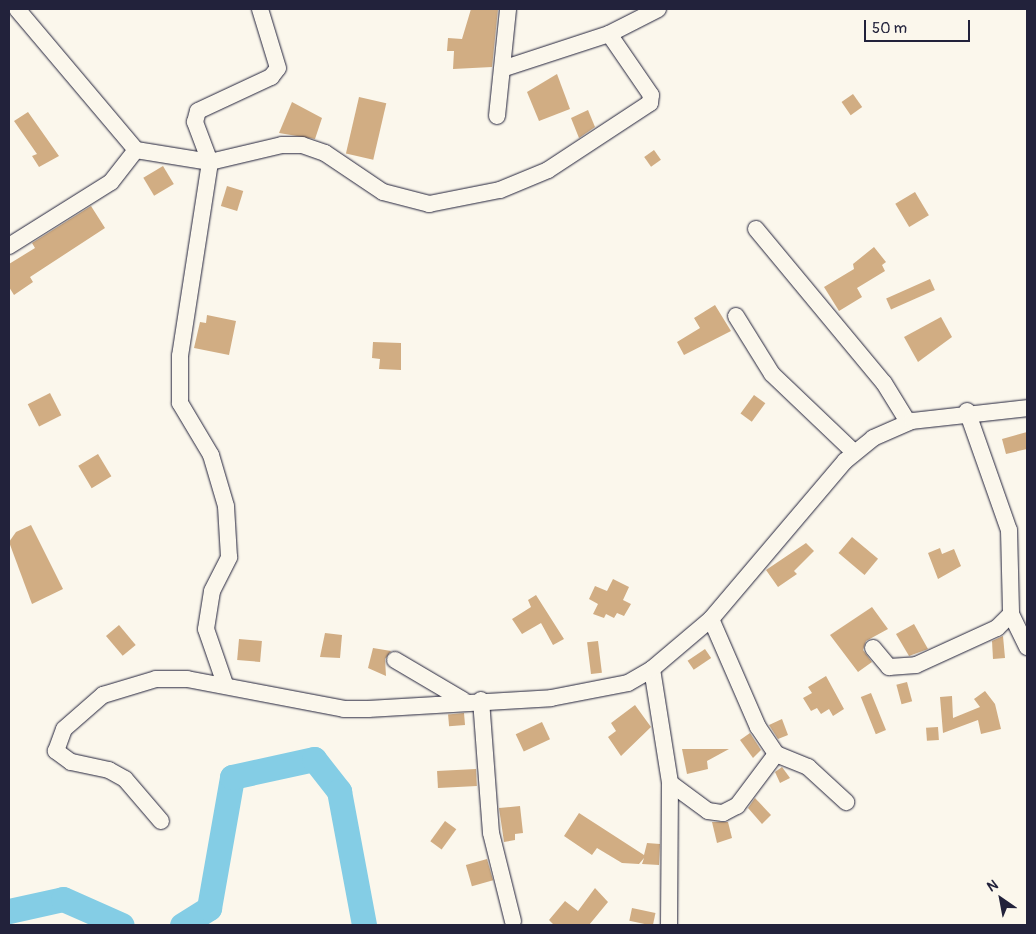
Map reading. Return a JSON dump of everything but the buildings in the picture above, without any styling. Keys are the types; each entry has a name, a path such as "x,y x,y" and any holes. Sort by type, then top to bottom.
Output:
{"street":[{"path":"17,9 136,150 210,162 282,144 302,145 325,153 382,192 411,201 446,203 500,190 548,170 650,104 650,95 609,34"},
{"path":"225,684 206,629 212,591 229,557 226,506 211,455 180,403 184,320 210,162 197,130 198,111 271,77 278,68 260,9"},
{"path":"497,116 505,68 508,9"},
{"path":"505,68 609,34 658,9"},
{"path":"9,246 111,182 136,150"},
{"path":"756,229 884,383 908,422"},
{"path":"736,316 772,374 854,452"},
{"path":"161,821 125,779 60,756 56,751 58,737 89,706 126,685 156,678 225,684 344,709 406,708 463,700 590,692 628,683 652,669 711,619 854,452 908,422 967,411 1027,408"},
{"path":"967,411 1009,530 1011,614 1027,647"},
{"path":"873,648 889,667 916,665 997,628 1011,614"},
{"path":"711,619 758,727 776,754 808,767 846,802"},
{"path":"395,660 463,700"},
{"path":"652,669 670,783 669,925"},
{"path":"481,700 491,834 513,921"},
{"path":"670,783 708,811 723,813 737,806 776,754"}],"waterway":[{"path":"182,925 209,908 232,777 314,759 339,791 364,925"},
{"path":"9,911 63,899 122,925"}]}
